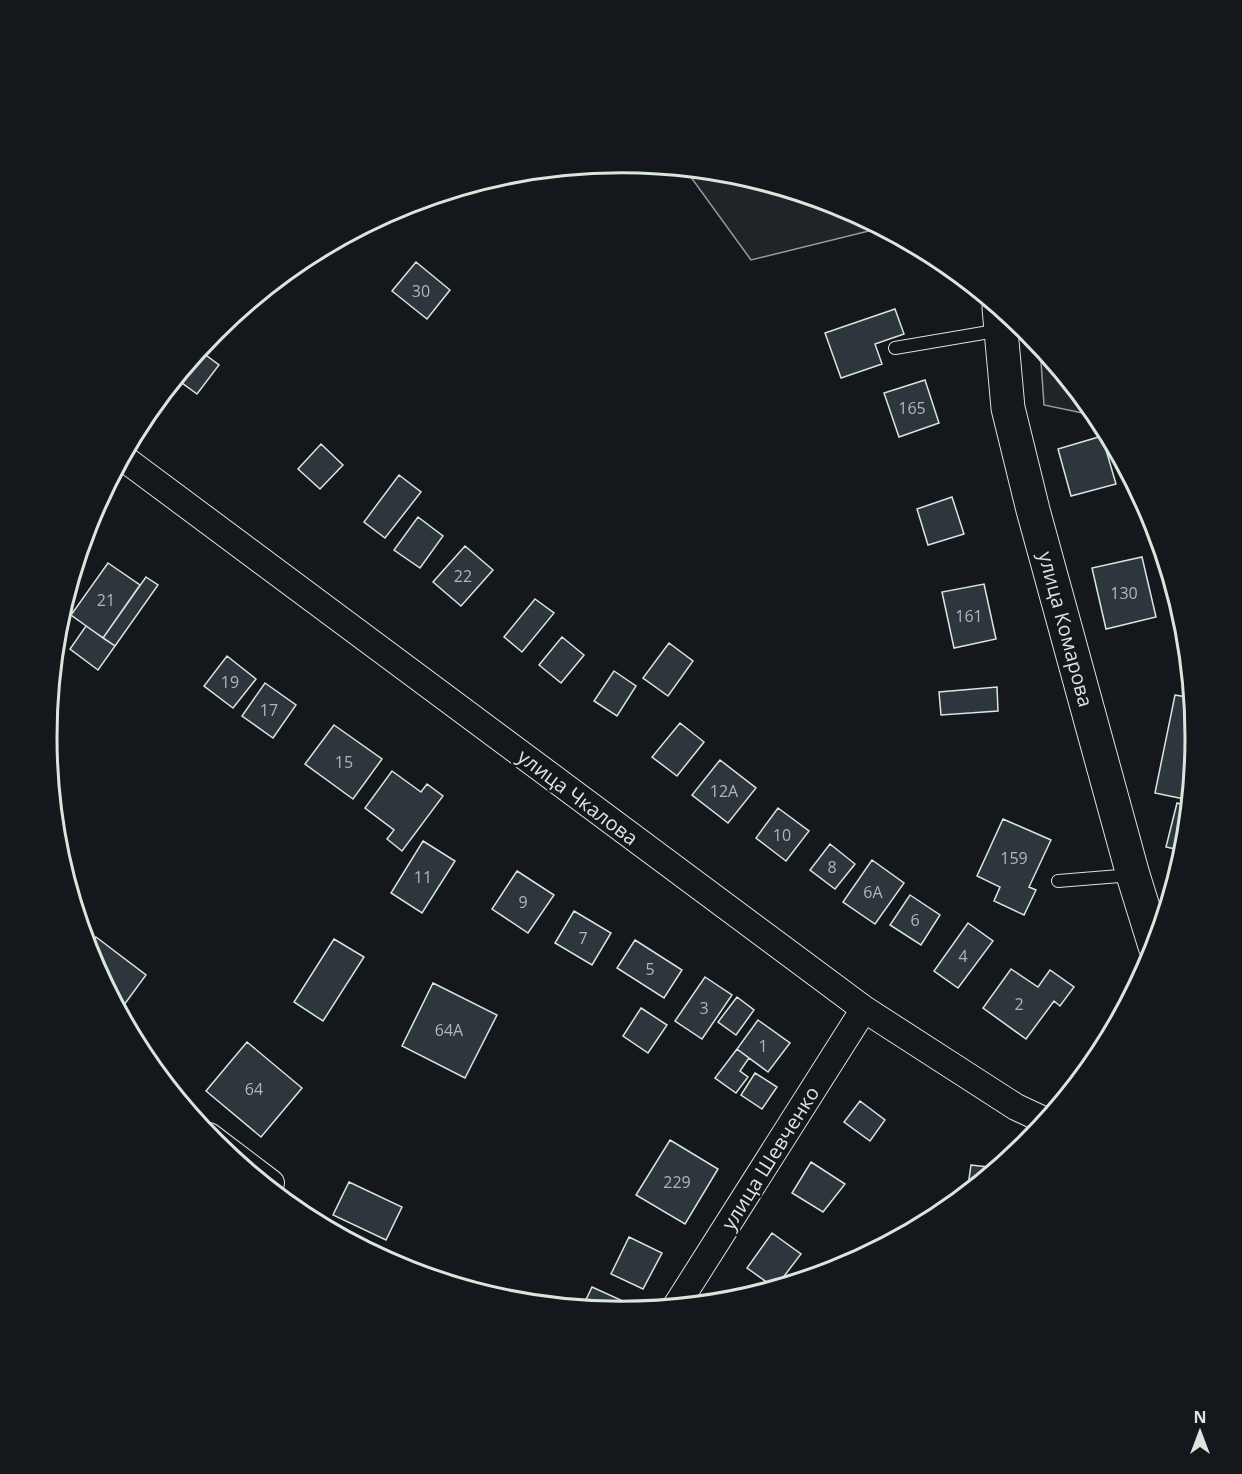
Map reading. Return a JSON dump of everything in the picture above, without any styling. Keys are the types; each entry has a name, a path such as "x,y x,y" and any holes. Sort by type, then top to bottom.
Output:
{"main road":[{"name":"улица Комарова","path":"1000,320 1008,408 1133,875 1151,930"}],"street":[{"name":"улица Чкалова","path":"129,462 864,1009 1016,1107 1038,1117"},
{"name":"улица Шевченко","path":"681,1297 864,1009"}],"lane":[{"path":"895,348 1000,319"},
{"path":"1059,880 1133,875"}],"shaded area":[{"path":"691,178 767,192 837,216 870,231 751,260"},
{"path":"1041,361 1082,413 1044,405"}],"building":[{"path":"416,262 450,290 427,319 392,291"},
{"path":"895,309 904,334 875,344 882,364 841,378 825,333"},
{"path":"206,355 219,365 197,394 182,383"},
{"path":"925,380 939,423 899,437 884,393"},
{"path":"1098,437 1106,450 1116,484 1071,496 1058,449"},
{"path":"321,444 343,465 320,489 298,469"},
{"path":"399,475 421,492 385,538 364,522"},
{"path":"952,497 964,534 928,545 917,509"},
{"path":"418,517 443,536 420,568 394,550"},
{"path":"465,546 493,570 461,606 433,582"},
{"path":"1142,557 1156,617 1106,629 1092,568"},
{"path":"108,563 140,585 103,638 71,615"},
{"path":"146,577 158,585 115,646 103,638"},
{"path":"984,584 996,639 954,648 942,592"},
{"path":"535,599 554,613 522,652 504,637"},
{"path":"86,626 115,646 98,670 70,649"},
{"path":"562,637 584,655 561,683 539,665"},
{"path":"669,643 693,661 668,696 643,678"},
{"path":"227,656 256,679 233,708 204,686"},
{"path":"614,671 636,686 617,716 594,701"},
{"path":"265,683 296,705 273,738 242,716"},
{"path":"997,687 998,711 941,715 939,692"},
{"path":"1175,695 1184,697 1185,737 1181,798 1155,793"},
{"path":"680,723 704,742 677,776 652,757"},
{"path":"334,725 382,759 353,799 305,764"},
{"path":"720,760 756,788 728,823 692,795"},
{"path":"392,771 421,792 427,784 443,796 402,851 387,839 394,830 365,808"},
{"path":"1177,803 1181,804 1174,849 1166,847"},
{"path":"778,808 809,831 786,861 756,838"},
{"path":"1003,819 1051,840 1029,887 1036,890 1024,915 994,901 1000,887 977,876"},
{"path":"423,841 455,861 422,913 391,893"},
{"path":"830,844 855,864 835,889 810,870"},
{"path":"872,860 904,883 875,924 843,902"},
{"path":"517,871 554,895 528,933 492,909"},
{"path":"910,895 940,915 921,945 890,925"},
{"path":"574,911 611,933 592,965 555,943"},
{"path":"968,923 993,941 958,988 934,971"},
{"path":"96,937 146,975 125,1004 115,986 95,939"},
{"path":"334,939 364,957 323,1021 294,1002"},
{"path":"635,940 682,970 664,998 617,968"},
{"path":"1011,969 1038,987 1050,970 1074,987 1060,1006 1054,1001 1026,1039 983,1008"},
{"path":"705,977 732,995 702,1039 675,1021"},
{"path":"433,983 497,1015 465,1078 402,1046"},
{"path":"737,997 754,1010 736,1035 718,1022"},
{"path":"641,1008 667,1025 648,1053 623,1036"},
{"path":"758,1020 790,1043 768,1072 737,1049"},
{"path":"247,1042 302,1088 261,1137 206,1091"},
{"path":"737,1049 749,1058 740,1071 748,1077 736,1093 715,1078"},
{"path":"755,1073 777,1087 762,1109 741,1095"},
{"path":"860,1101 885,1120 870,1141 844,1122"},
{"path":"670,1140 718,1169 685,1224 636,1195"},
{"path":"811,1162 845,1184 823,1212 792,1193"},
{"path":"971,1165 986,1167 969,1180"},
{"path":"349,1182 402,1207 386,1240 333,1215"},
{"path":"772,1233 801,1254 784,1277 767,1282 747,1268"},
{"path":"629,1237 662,1253 643,1289 611,1274"},
{"path":"592,1287 623,1301 621,1301 586,1300"}]}
